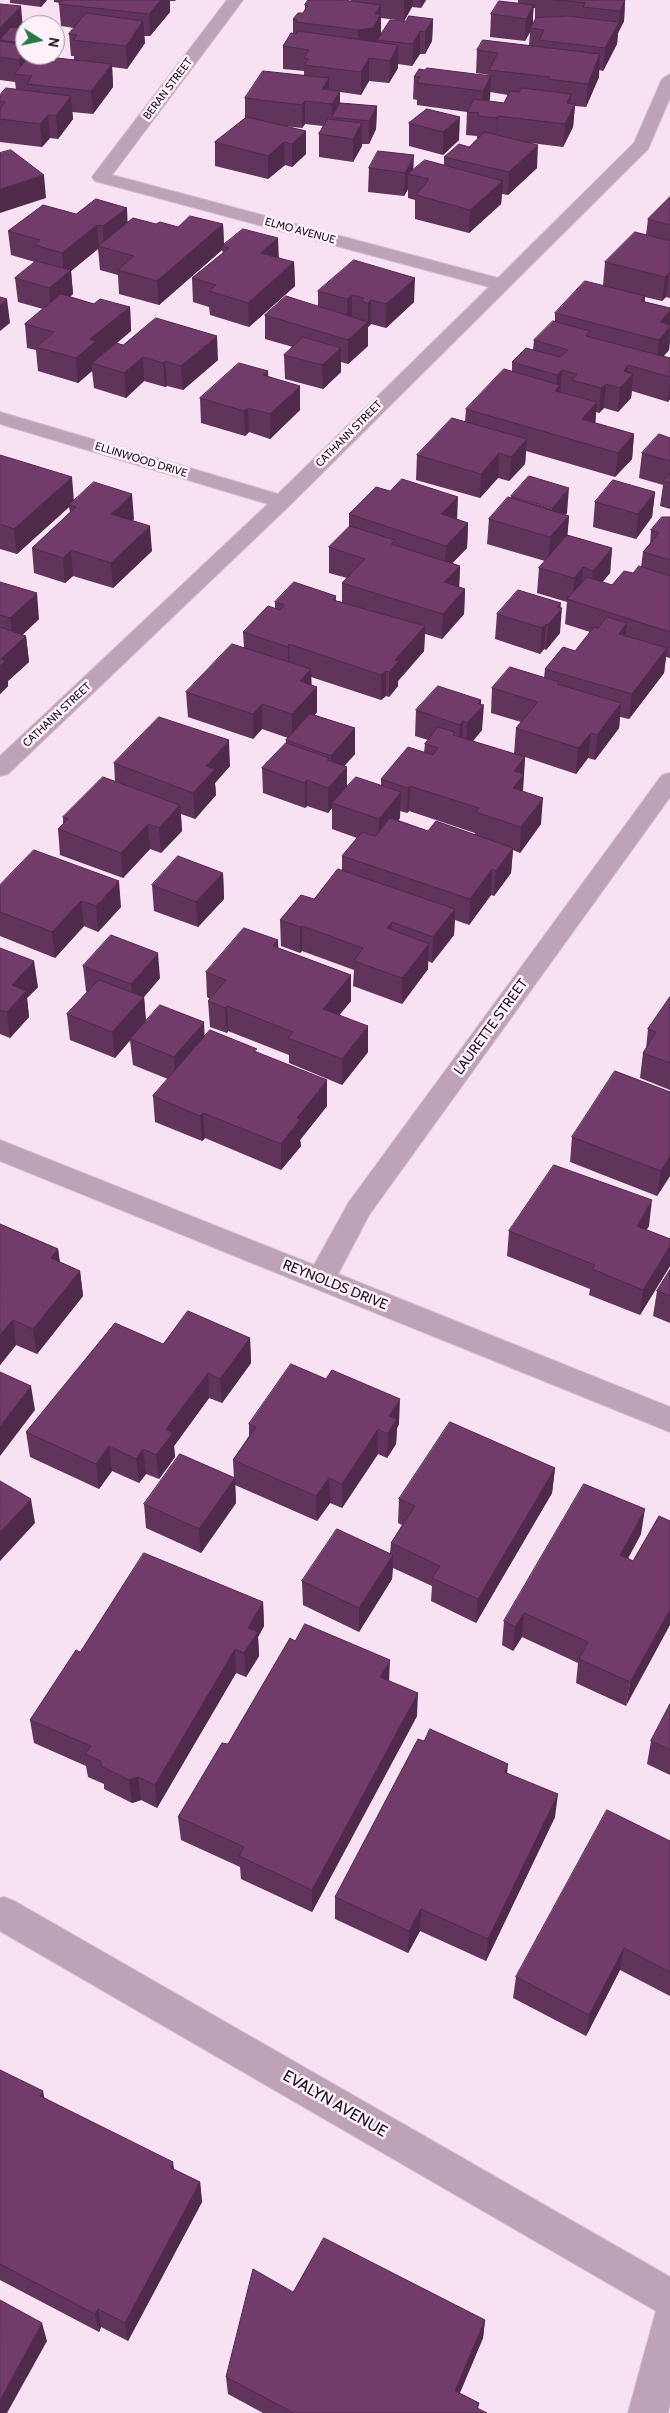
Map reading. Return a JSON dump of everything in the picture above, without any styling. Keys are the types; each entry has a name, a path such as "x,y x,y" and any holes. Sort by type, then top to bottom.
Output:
{"street":[{"name":"BERAN STREET","path":"101,177 235,0"},
{"name":"CATHANN STREET","path":"0,769 282,502 499,284 642,145 670,79"},
{"name":"ELMO AVENUE","path":"101,177 499,284"},
{"name":"ELLINWOOD DRIVE","path":"0,418 282,502"},
{"name":"LAURETTE STREET","path":"321,1279 359,1209 670,780"},
{"name":"REYNOLDS DRIVE","path":"0,1150 670,1420"},
{"name":"EVALYN AVENUE","path":"0,1915 4,1913 670,2298"},
{"path":"648,2413 670,2323"}],"building":[{"path":"63,0 161,0 149,14 59,4"},
{"path":"308,0 343,0 381,5 375,14 381,14 373,28 358,30 296,22 297,20 293,19 298,13 303,13 308,5 305,5"},
{"path":"556,0 625,0 620,11 583,7 585,3"},
{"path":"499,1 534,5 526,19 491,14"},
{"path":"0,4 21,6 0,28"},
{"path":"86,13 143,21 126,46 73,40 77,35 69,34"},
{"path":"409,16 433,19 425,32 420,31 413,44 377,40 390,20 406,21"},
{"path":"567,16 619,22 605,48 539,40 544,30 530,28 536,18"},
{"path":"11,27 15,28 15,42 0,40"},
{"path":"298,31 398,45 390,61 369,58 361,72 304,65 309,59 304,58 309,50 283,46 291,33 296,34"},
{"path":"483,40 600,54 588,84 548,79 550,77 489,70 498,53 477,50"},
{"path":"0,41 15,43 15,59 0,57"},
{"path":"65,59 112,64 91,91 27,84 32,76 14,74 22,65 65,65"},
{"path":"427,68 491,76 483,91 417,83 420,77 414,77 419,69 425,70"},
{"path":"263,71 329,78 322,89 340,91 332,104 305,101 302,105 245,98"},
{"path":"6,88 71,96 56,116 48,115 40,124 0,119 0,109 5,102 0,101 0,95"},
{"path":"522,88 571,94 567,103 575,104 565,124 498,116 497,118 478,116 479,113 467,112 474,99 504,103 510,91 519,92"},
{"path":"340,103 377,106 369,121 332,117"},
{"path":"427,109 460,117 443,132 409,123"},
{"path":"247,117 306,131 292,144 284,142 268,156 215,142"},
{"path":"328,119 362,123 353,139 319,134"},
{"path":"485,132 538,145 509,172 444,157 459,144 469,147"},
{"path":"11,150 44,175 0,189 0,153"},
{"path":"378,151 414,155 405,173 369,168"},
{"path":"425,160 503,181 470,210 416,195 429,179 408,174"},
{"path":"670,197 670,225 648,219"},
{"path":"96,199 127,208 103,226 97,225 62,253 35,245 40,240 8,231 43,205 76,214"},
{"path":"190,216 223,224 157,281 118,270 134,256 98,246 133,218 178,227"},
{"path":"243,229 278,238 260,253 294,262 248,303 209,291 216,285 192,278 229,248 222,246"},
{"path":"635,232 670,241 670,274 665,277 605,262"},
{"path":"354,260 415,278 386,304 371,300 368,303 361,301 364,298 352,295 347,299 318,291"},
{"path":"36,261 71,270 49,288 15,278"},
{"path":"585,281 645,296 641,301 670,308 670,311 660,322 670,325 670,327 659,340 555,313"},
{"path":"61,294 94,304 100,299 130,307 90,339 96,341 76,358 36,347 54,332 25,324"},
{"path":"286,296 368,322 348,340 265,315"},
{"path":"0,297 7,299 0,305"},
{"path":"156,318 217,336 181,366 143,357 124,373 92,363 116,343 123,345"},
{"path":"553,321 590,331 586,336 670,358 670,377 628,365 624,371 633,374 620,388 606,384 601,388 572,380 577,374 562,370 557,375 512,362 526,348 560,357 568,350 534,340"},
{"path":"303,337 341,348 322,365 284,355"},
{"path":"239,363 268,371 263,375 300,386 270,414 248,408 244,411 200,398"},
{"path":"504,369 560,385 555,391 597,402 582,419 634,434 618,453 466,409"},
{"path":"452,418 527,439 511,457 499,453 481,474 417,455"},
{"path":"659,434 670,438 670,461 642,453"},
{"path":"0,455 72,477 14,529 0,524"},
{"path":"670,473 670,483 663,481"},
{"path":"529,476 569,488 552,508 511,496"},
{"path":"402,479 458,497 441,514 468,523 446,546 349,514 376,487 390,491"},
{"path":"613,480 655,492 638,514 595,502"},
{"path":"94,482 132,494 111,514 150,526 111,563 71,550 63,558 32,548 76,507 69,505"},
{"path":"508,497 569,516 550,537 489,519"},
{"path":"662,517 670,517 670,560 643,552 659,533 651,530"},
{"path":"350,526 395,540 391,544 460,566 444,582 465,589 443,614 342,583 365,559 329,547"},
{"path":"567,535 612,548 593,571 583,567 574,578 539,568"},
{"path":"639,566 670,576 670,632 567,599 587,577 612,585 624,571 633,573"},
{"path":"0,582 37,593 10,618 0,615"},
{"path":"294,582 336,596 333,600 425,626 395,660 399,661 389,672 386,671 381,675 289,644 288,647 243,632 268,606 280,610 285,605 275,602"},
{"path":"518,590 561,603 557,607 562,608 548,625 546,624 542,628 497,614"},
{"path":"607,617 627,623 619,634 667,648 632,694 545,669 563,647 575,651 594,627 598,628"},
{"path":"0,627 26,636 1,659 5,661 0,666"},
{"path":"232,644 311,669 300,681 317,687 292,714 262,704 253,714 186,692"},
{"path":"510,667 559,682 557,684 621,703 597,735 591,733 578,748 516,728 538,702 492,688"},
{"path":"438,686 481,700 478,704 484,705 467,723 463,721 460,725 416,710"},
{"path":"310,714 355,728 331,756 286,740"},
{"path":"159,717 229,740 206,766 215,769 193,793 114,763"},
{"path":"438,727 455,732 453,735 525,757 514,771 524,774 513,788 543,798 521,827 476,812 479,808 410,786 408,788 381,779 408,747 433,755 438,748 425,744"},
{"path":"286,743 329,758 327,760 347,767 328,788 307,780 305,783 262,768"},
{"path":"103,777 180,805 159,828 148,824 121,853 58,829 68,819 63,817"},
{"path":"356,777 401,792 379,819 332,803"},
{"path":"390,818 428,831 436,821 513,848 496,871 492,869 470,899 342,856 362,832 375,836"},
{"path":"34,850 119,881 96,906 81,901 52,932 0,912 0,885"},
{"path":"178,856 223,873 196,902 152,885"},
{"path":"338,869 455,909 433,937 392,922 387,928 429,944 402,978 354,961 363,948 280,920 301,895 314,899"},
{"path":"244,928 278,940 273,946 351,975 323,1009 368,1026 342,1059 288,1038 293,1032 227,1006 225,1008 208,1001 226,980 206,972"},
{"path":"111,935 158,953 131,984 83,966"},
{"path":"0,948 34,961 12,985 26,991 7,1012 0,1010"},
{"path":"99,980 144,997 112,1032 67,1014"},
{"path":"670,997 670,1063 643,1053 656,1032 648,1029"},
{"path":"160,1005 204,1022 174,1057 130,1039"},
{"path":"210,1030 257,1049 254,1051 327,1080 297,1118 300,1120 281,1144 203,1113 200,1116 153,1096"},
{"path":"615,1071 670,1092 670,1156 661,1171 572,1137"},
{"path":"554,1165 652,1200 637,1226 670,1239 670,1246 643,1290 592,1269 595,1265 509,1231"},
{"path":"0,1224 58,1249 51,1258 80,1271 33,1329 13,1320 0,1335"},
{"path":"670,1270 670,1296 657,1291"},
{"path":"188,1311 250,1338 220,1379 208,1373 166,1429 173,1433 156,1455 143,1449 136,1459 109,1446 96,1464 26,1432 115,1323 163,1344"},
{"path":"291,1364 326,1379 332,1370 400,1399 389,1416 397,1419 387,1434 378,1429 342,1484 329,1478 316,1496 233,1460 256,1427 249,1424"},
{"path":"0,1372 31,1386 0,1426"},
{"path":"450,1422 555,1468 478,1599 432,1578 440,1566 391,1543 415,1506 399,1499"},
{"path":"180,1454 235,1478 199,1529 144,1504"},
{"path":"0,1481 31,1499 0,1532"},
{"path":"584,1484 645,1509 620,1555 633,1561 659,1516 670,1521 670,1609 630,1682 579,1659 588,1642 524,1613 515,1627 504,1621"},
{"path":"337,1529 393,1555 359,1608 302,1581"},
{"path":"144,1553 263,1602 248,1628 258,1632 244,1653 235,1649 155,1785 138,1777 129,1780 101,1766 101,1761 85,1754 91,1746 30,1720 76,1650 80,1652"},
{"path":"305,1624 390,1660 380,1677 418,1693 312,1890 239,1856 244,1847 178,1817 222,1743 228,1744 290,1638 295,1641"},
{"path":"670,1704 670,1750 651,1741"},
{"path":"430,1729 508,1764 504,1772 558,1794 488,1939 421,1909 409,1931 335,1897 418,1739 424,1741"},
{"path":"607,1810 670,1841 670,1972 624,1948 589,2015 516,1977"},
{"path":"0,2070 43,2091 40,2096 173,2162 171,2168 200,2182 125,2323 98,2309 95,2314 0,2264"},
{"path":"324,2238 485,2320 455,2391 479,2403 477,2408 487,2413 294,2413 226,2377 253,2269 293,2292"},
{"path":"0,2300 42,2323 0,2400"}]}
